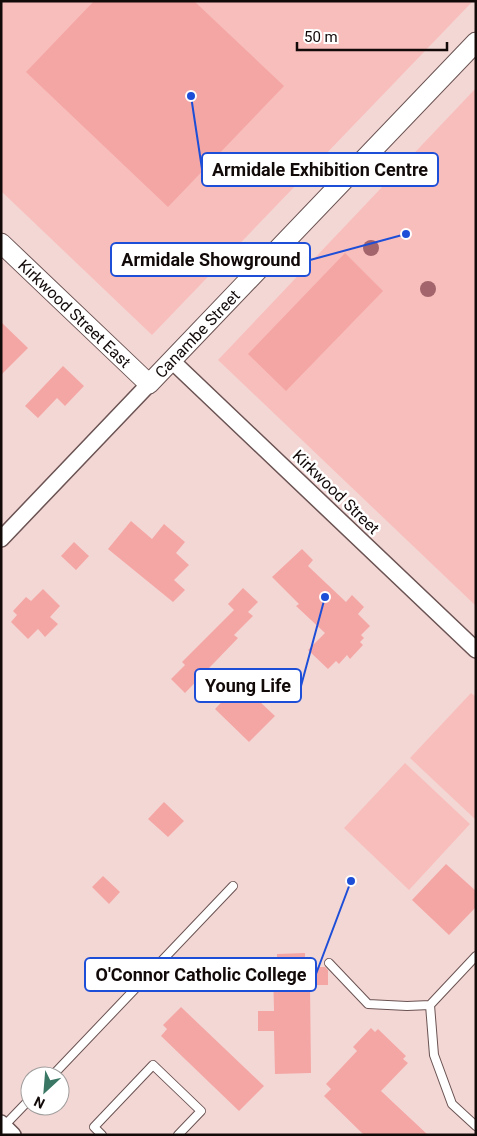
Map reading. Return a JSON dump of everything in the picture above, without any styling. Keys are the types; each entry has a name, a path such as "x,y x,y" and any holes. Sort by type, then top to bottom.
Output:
{"street":[{"name":"Canambe Street","path":"1,539 476,42"},
{"name":"Kirkwood Street East","path":"1,244 149,384"},
{"name":"Kirkwood Street","path":"171,360 476,650"}],"lane":[{"path":"62,1066 233,886"},
{"path":"329,963 368,1004 430,1005 476,956"},
{"path":"430,1005 434,1055 452,1104 476,1126"},
{"path":"102,1135 94,1127 153,1065 201,1111 178,1135"},
{"path":"6,1128 20,1111"}],"shaded area":[{"path":"1,1 473,1 152,335 1,191"},
{"path":"476,88 476,606 218,360"},
{"path":"471,693 476,697 476,820 410,758"},
{"path":"405,763 470,824 409,890 344,828"}],"building":[{"path":"94,1 194,1 284,86 168,207 26,72"},
{"path":"345,253 383,291 286,391 248,354"},
{"path":"1,322 28,348 1,375"},
{"path":"63,366 84,386 65,406 57,398 38,418 25,406"},
{"path":"131,521 152,539 164,524 185,542 176,553 189,565 174,580 185,590 173,602 108,549"},
{"path":"74,542 89,556 76,570 61,556"},
{"path":"302,549 313,560 308,566 346,602 352,595 364,607 358,614 370,626 361,635 364,638 360,642 363,645 350,659 347,655 339,664 336,661 328,669 308,650 325,633 296,606 299,604 272,577"},
{"path":"243,588 258,602 248,612 253,616 234,635 238,638 185,693 171,679 185,665 182,662 234,610 228,604"},
{"path":"43,589 60,606 50,617 58,624 45,637 38,629 28,639 11,622 17,615 13,611 26,597 31,601"},
{"path":"240,683 275,716 249,742 215,709"},
{"path":"164,802 184,821 168,837 148,819"},
{"path":"446,864 476,891 476,907 449,935 412,900"},
{"path":"103,876 120,892 109,904 92,887"},
{"path":"305,953 305,967 325,967 328,970 328,985 310,985 311,1073 275,1074 274,1031 258,1031 258,1011 274,1011 273,968 277,968 277,954"},
{"path":"181,1007 264,1086 239,1111 161,1036 167,1029 163,1025"},
{"path":"371,1028 375,1032 378,1029 406,1056 403,1059 408,1063 381,1091 428,1135 364,1135 324,1096 331,1089 326,1084 357,1051 353,1047"}],"place":[{"name":"Armidale Exhibition Centre","path":"191,96"},
{"name":"Armidale Showground","path":"406,234"},
{"name":"Young Life","path":"325,597"},
{"name":"O'Connor Catholic College","path":"351,881"}]}
